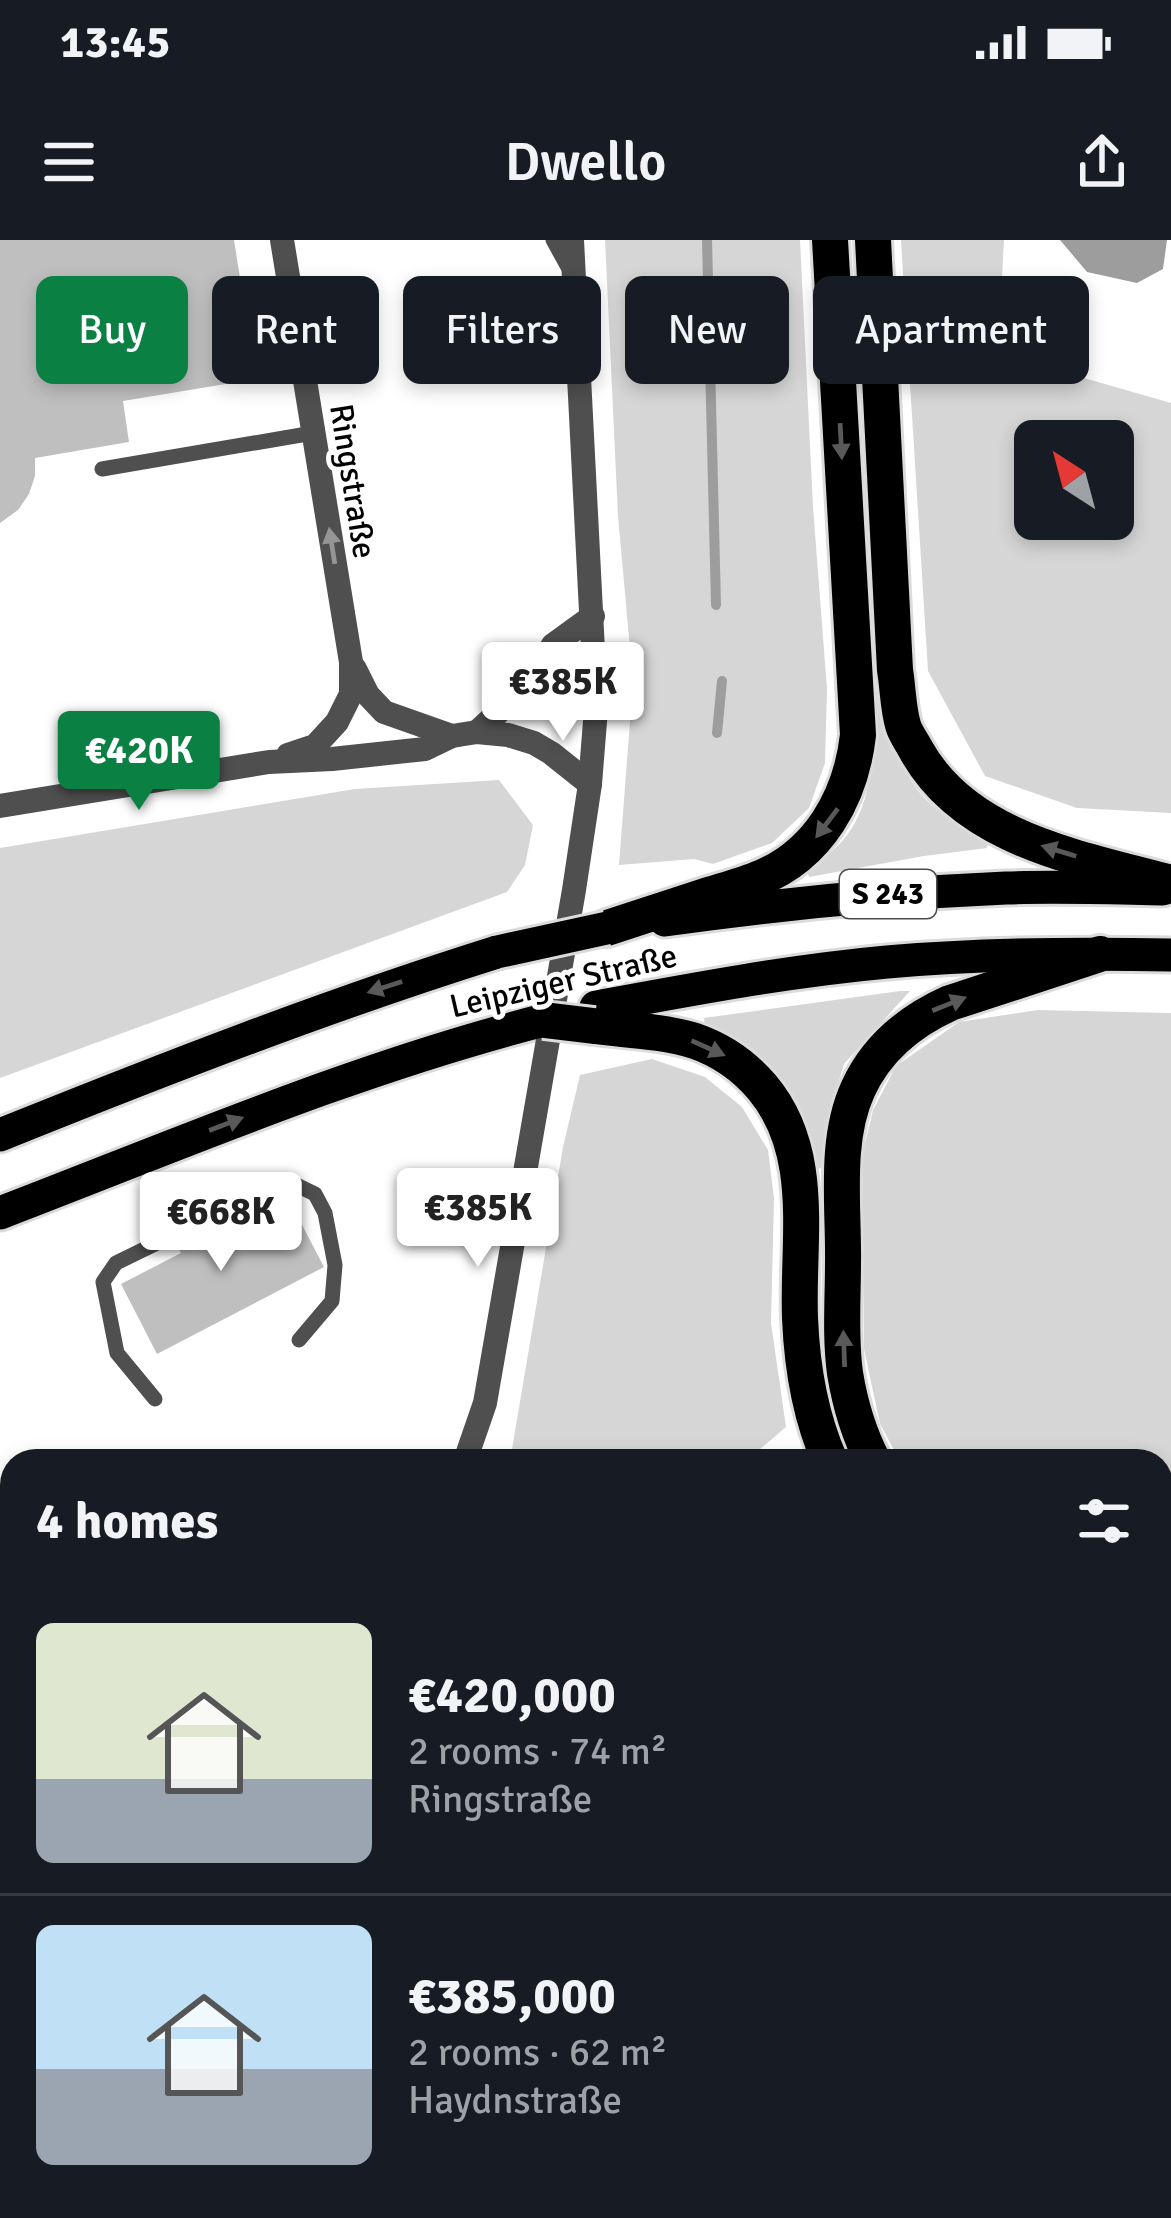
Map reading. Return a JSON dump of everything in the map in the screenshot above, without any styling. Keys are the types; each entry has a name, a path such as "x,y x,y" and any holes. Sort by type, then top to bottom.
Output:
{"highway":[{"path":"607,928 760,879 785,865 826,827 849,783 858,735 830,240"},
{"path":"872,240 895,670 903,726 926,768 962,805 1045,848 1171,886"},
{"name":"Leipziger Straße","path":"0,1135 378,989 497,952 607,928 885,894 1171,886"},
{"path":"868,1449 844,1371 844,1141 857,1090 886,1046 926,1014 1100,954"},
{"name":"Leipziger Straße","path":"595,1017 781,974 888,962 1171,955"},
{"path":"544,1020 595,1017 678,1036 720,1052 772,1099 795,1146 800,1171 805,1376 826,1449"},
{"name":"Leipziger Straße","path":"0,1214 308,1093 544,1020"}],"street":[{"name":"Ringstraße","path":"269,762 315,746 338,722 351,694 351,662 281,240"},
{"path":"572,240 574,276"},
{"path":"469,1449 484,1403 590,784 596,709 580,384"},
{"name":"Ringstraße","path":"0,806 269,762 425,748 464,734 530,683 553,645 593,616"},
{"name":"Ringstraße","path":"351,662 383,712 464,734 508,735 534,743 590,784"}],"lane":[{"path":"553,240 574,276"},
{"path":"102,469 313,433"},
{"path":"155,1399 117,1354 103,1282 116,1263 286,1180 315,1194 325,1213 335,1265 332,1300 299,1340"}],"shaded area":[{"path":"605,240 800,240 827,689 825,763 809,808 772,843 713,864 694,859 619,865 633,682 618,516"},
{"path":"901,240 1004,240 1002,276 903,276"},
{"path":"1060,240 1167,240 1163,269 1137,283 1087,272"},
{"path":"1089,379 1171,403 1171,813 1077,808 985,776 928,671 910,384 1089,384"},
{"path":"878,690 892,740 914,786 938,810 989,839 987,848 809,877 807,871 843,840 862,807 870,770 872,694"},
{"path":"499,780 533,825 525,865 507,892 0,1078 0,848 355,789"},
{"path":"910,991 844,1064 828,1116 821,1168 817,1169 804,1128 705,1026 704,1018"},
{"path":"1038,1010 1171,1013 1171,1449 894,1449 880,1424 864,1349 862,1156 873,1110 896,1066 959,1022"},
{"path":"652,1059 705,1077 742,1107 768,1150 774,1198 771,1323 786,1427 760,1449 512,1449 563,1147 580,1075"}],"building":[{"path":"0,240 234,240 240,276 212,276 212,384 226,384 123,401 129,442 35,458 29,494 0,523"},
{"path":"288,1198 324,1267 157,1354 121,1284 181,1253 169,1231 186,1221 198,1244 241,1222 234,1209 248,1203 254,1215"}],"waterway":[{"path":"707,240 716,605"},
{"path":"717,733 722,681"}]}
